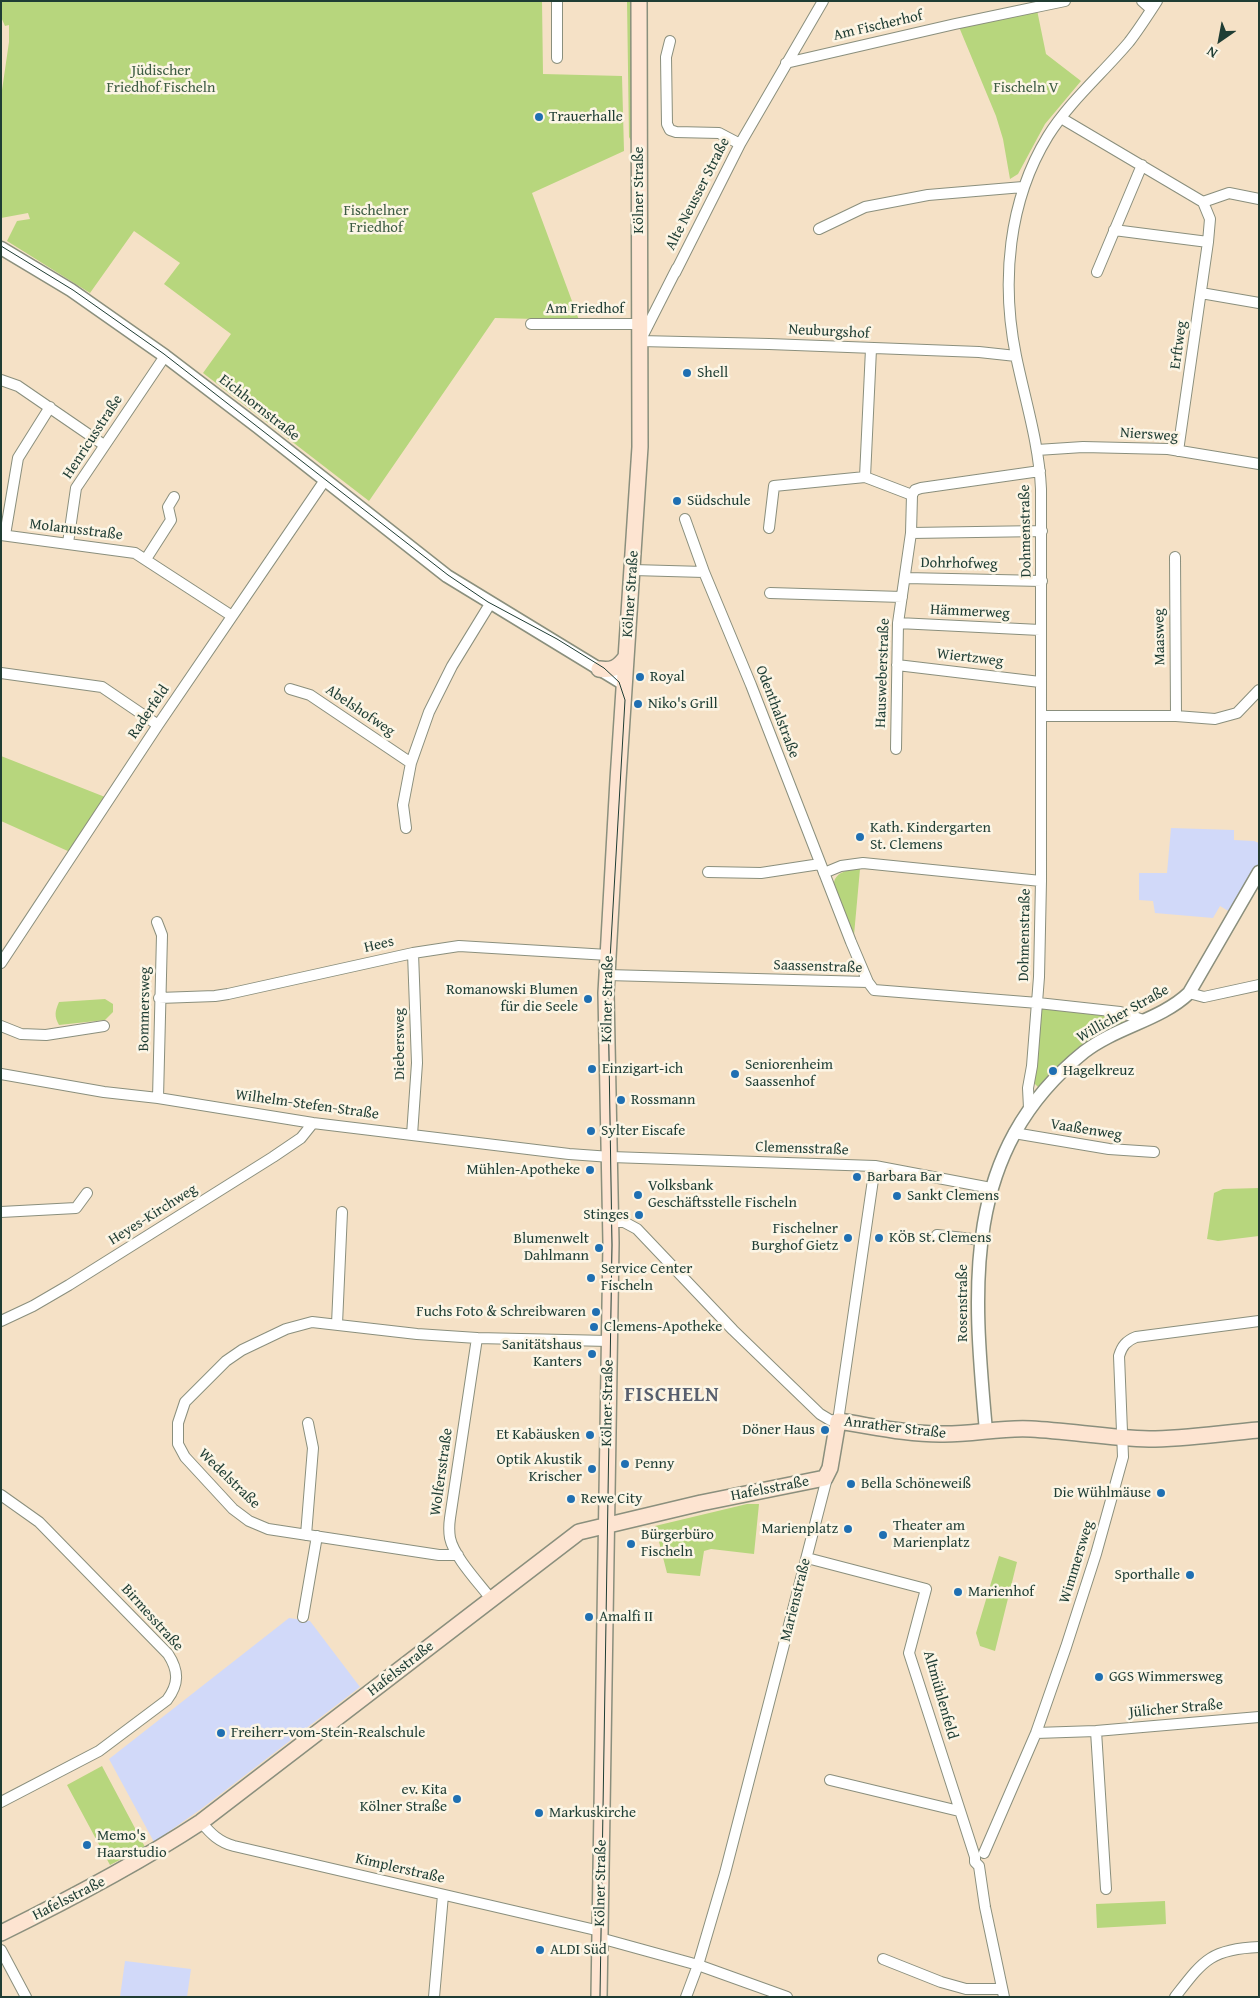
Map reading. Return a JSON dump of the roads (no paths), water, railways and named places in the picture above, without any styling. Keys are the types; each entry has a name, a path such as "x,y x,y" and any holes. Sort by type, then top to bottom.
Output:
{"main road":[{"name":"Kölner Straße","path":"599,1997 611,1222 606,1046 607,976 640,447 639,1"},
{"path":"599,670 616,668 626,657"},
{"name":"Anrather Straße","path":"838,1421 920,1434 964,1434 1032,1429 1123,1438 1176,1438 1259,1430"},
{"name":"Marienstraße","path":"828,1474 838,1421"},
{"name":"Hafelsstraße","path":"1,1933 110,1878 153,1854 201,1822 570,1537 586,1529 725,1498 804,1483 825,1478 828,1474"}],"street":[{"path":"557,1 557,58"},
{"name":"Alte Neusser Straße","path":"640,341 740,144 823,1"},
{"name":"Am Fischerhof","path":"786,63 1065,1"},
{"path":"1142,1 1154,5"},
{"name":"Dohmenstraße","path":"1029,1108 1028,1088 1038,1003 1042,881 1040,630 1042,531 1040,472 1037,450 1016,356 1011,318 1008,276 1013,231 1023,187 1047,138 1061,118 1129,41 1154,5"},
{"path":"670,41 666,57 667,124 670,130 676,132 719,133 740,144"},
{"path":"1061,118 1204,202 1229,193 1259,198"},
{"path":"1097,272 1142,165"},
{"path":"819,229 865,208 919,196 1023,187"},
{"name":"Erftweg","path":"1178,451 1208,242 1210,219 1204,202"},
{"path":"1114,230 1208,242"},
{"name":"Eichhornstraße","path":"1,248 70,290 165,356 432,565 490,604 624,684"},
{"name":"Alte Neusser Straße","path":"663,297 675,272"},
{"path":"1201,293 1259,303"},
{"name":"Am Friedhof","path":"531,324 640,324"},
{"name":"Neuburgshof","path":"640,341 979,352 1016,356"},
{"path":"865,477 871,349"},
{"name":"Henricusstraße","path":"68,543 76,488 165,356"},
{"path":"1,380 18,386 104,445"},
{"path":"3,535 18,458 50,408"},
{"name":"Niersweg","path":"1037,450 1083,447 1178,451 1259,464"},
{"path":"770,528 774,486 865,477 912,495 915,490 921,488 1040,472"},
{"name":"Raderfeld","path":"1,963 158,725 325,480"},
{"name":"Hausweberstraße","path":"896,749 898,623 911,533 912,495"},
{"path":"146,559 170,520 168,507 174,497"},
{"name":"Odenthalstraße","path":"685,519 704,572 751,685 868,982"},
{"path":"911,533 1042,531"},
{"name":"Molanusstraße","path":"3,535 135,552 232,616"},
{"name":"Maasweg","path":"1175,557 1176,716"},
{"path":"633,570 704,572"},
{"name":"Dohrhofweg","path":"906,578 1042,581"},
{"name":"Hausweberstraße","path":"770,594 902,597"},
{"path":"406,828 403,805 412,763 438,693 490,604"},
{"name":"Hämmerweg","path":"898,623 1040,630"},
{"name":"Wiertzweg","path":"897,665 1040,682"},
{"path":"1,673 102,687 158,725"},
{"name":"Abelshofweg","path":"290,689 310,695 412,763"},
{"path":"1041,716 1176,716 1215,719 1237,713 1259,690"},
{"path":"708,872 761,873 863,863 1042,881"},
{"name":"Willicher Straße","path":"1037,1097 1086,1050 1100,1041 1172,1007 1189,993 1259,872"},
{"name":"Bommersweg","path":"157,922 162,935 158,1098"},
{"name":"Hees","path":"159,998 222,995 413,953 459,946 608,955"},
{"name":"Diebersweg","path":"412,1135 417,1063 413,953"},
{"name":"Saassenstraße","path":"607,976 868,982 874,990 1038,1003 1120,1012 1143,1020"},
{"path":"1189,993 1204,997 1259,985"},
{"path":"1,1026 21,1034 46,1035 104,1026"},
{"name":"Wilhelm-Stefen-Straße","path":"1,1074 96,1091 158,1098 313,1124 609,1157"},
{"name":"Rosenstraße","path":"986,1431 978,1320 977,1281 981,1240 991,1188 998,1168 1014,1133 1037,1097"},
{"name":"Heyes-Kirchweg","path":"1,1321 33,1306 69,1285 273,1157 301,1138 313,1124"},
{"name":"Vaaßenweg","path":"1014,1133 1109,1149 1154,1152"},
{"name":"Clemensstraße","path":"609,1157 874,1166 991,1188"},
{"name":"Marienstraße","path":"838,1421 874,1166"},
{"path":"1,1212 76,1208 87,1193"},
{"path":"337,1324 342,1212"},
{"name":"Anrather Straße","path":"611,1222 624,1222 637,1229 733,1330 820,1414 830,1420 838,1421"},
{"path":"937,1235 981,1240"},
{"name":"Wimmersweg","path":"980,1859 1036,1733 1096,1554 1123,1457 1119,1356 1122,1347 1128,1340 1136,1336 1259,1321"},
{"name":"Wedelstraße","path":"458,1555 439,1555 268,1529 249,1521 233,1509 185,1457 178,1444 178,1423 185,1402 214,1372 242,1350 294,1326 312,1322 417,1334 478,1338 609,1341"},
{"name":"Wolfersstraße","path":"478,1338 450,1518 450,1538 458,1555 491,1599"},
{"path":"306,1535 312,1448 308,1423"},
{"name":"Marienstraße","path":"686,1997 698,1965 725,1873 828,1474"},
{"name":"Birmesstraße","path":"1,1495 39,1522 168,1654 176,1670 177,1680 173,1692 167,1700 104,1748 1,1802"},
{"path":"303,1617 317,1536"},
{"name":"Altmühlenfeld","path":"807,1558 926,1589 909,1653 959,1811 980,1859 1003,1993 966,1989 941,1982 883,1959"},
{"name":"Jülicher Straße","path":"1036,1733 1096,1731 1259,1717"},
{"path":"1096,1731 1106,1889"},
{"path":"830,1780 959,1811"},
{"name":"Kimplerstraße","path":"201,1822 222,1843 600,1934 698,1965 787,1997"},
{"path":"434,1997 442,1895"},
{"path":"1175,1997 1197,1970 1213,1955 1242,1948 1259,1947"},
{"path":"1,1950 26,1997"}],"tram line":[{"path":"1,246 73,290 164,354 448,575 488,602 557,639 604,668 619,682 625,700 608,994 612,1245 600,1997"}],"place":[{"name":"Trauerhalle","path":"539,117"},
{"name":"Shell","path":"687,373"},
{"name":"Südschule","path":"677,501"},
{"name":"Royal","path":"640,677"},
{"name":"Niko's Grill","path":"638,704"},
{"name":"Kath. Kindergarten St. Clemens","path":"860,837"},
{"name":"Romanowski Blumen für die Seele","path":"588,999"},
{"name":"Einzigart-ich","path":"592,1069"},
{"name":"Hagelkreuz","path":"1053,1071"},
{"name":"Seniorenheim Saassenhof","path":"735,1074"},
{"name":"Rossmann","path":"621,1100"},
{"name":"Sylter Eiscafe","path":"591,1131"},
{"name":"Mühlen-Apotheke","path":"590,1170"},
{"name":"Barbara Bar","path":"857,1177"},
{"name":"Volksbank Geschäftsstelle Fischeln","path":"638,1195"},
{"name":"Sankt Clemens","path":"897,1196"},
{"name":"Stinges","path":"639,1215"},
{"name":"Fischelner Burghof Gietz","path":"848,1238"},
{"name":"KÖB St. Clemens","path":"879,1238"},
{"name":"Blumenwelt Dahlmann","path":"599,1248"},
{"name":"Service Center Fischeln","path":"591,1278"},
{"name":"Fuchs Foto & Schreibwaren","path":"596,1312"},
{"name":"Clemens-Apotheke","path":"594,1327"},
{"name":"Sanitätshaus Kanters","path":"592,1354"},
{"name":"Döner Haus","path":"825,1430"},
{"name":"Et Kabäusken","path":"590,1435"},
{"name":"Penny","path":"625,1464"},
{"name":"Optik Akustik Krischer","path":"592,1469"},
{"name":"Bella Schöneweiß","path":"851,1484"},
{"name":"Die Wühlmäuse","path":"1161,1493"},
{"name":"Rewe City","path":"571,1499"},
{"name":"Marienplatz","path":"848,1529"},
{"name":"Theater am Marienplatz","path":"883,1535"},
{"name":"Bürgerbüro Fischeln","path":"631,1544"},
{"name":"Sporthalle","path":"1190,1575"},
{"name":"Marienhof","path":"958,1592"},
{"name":"Amalfi II","path":"589,1617"},
{"name":"GGS Wimmersweg","path":"1099,1677"},
{"name":"Freiherr-vom-Stein-Realschule","path":"221,1733"},
{"name":"ev. Kita Kölner Straße","path":"457,1799"},
{"name":"Markuskirche","path":"539,1813"},
{"name":"Memo's Haarstudio","path":"87,1845"},
{"name":"ALDI Süd","path":"540,1950"}],"district":[{"name":"FISCHELN","path":"672,1396"}],"park label":[{"name":"Jüdischer Friedhof Fischeln","path":"161,80"},
{"name":"Fischeln V","path":"1026,88"},
{"name":"Fischelner Friedhof","path":"376,220"}]}
